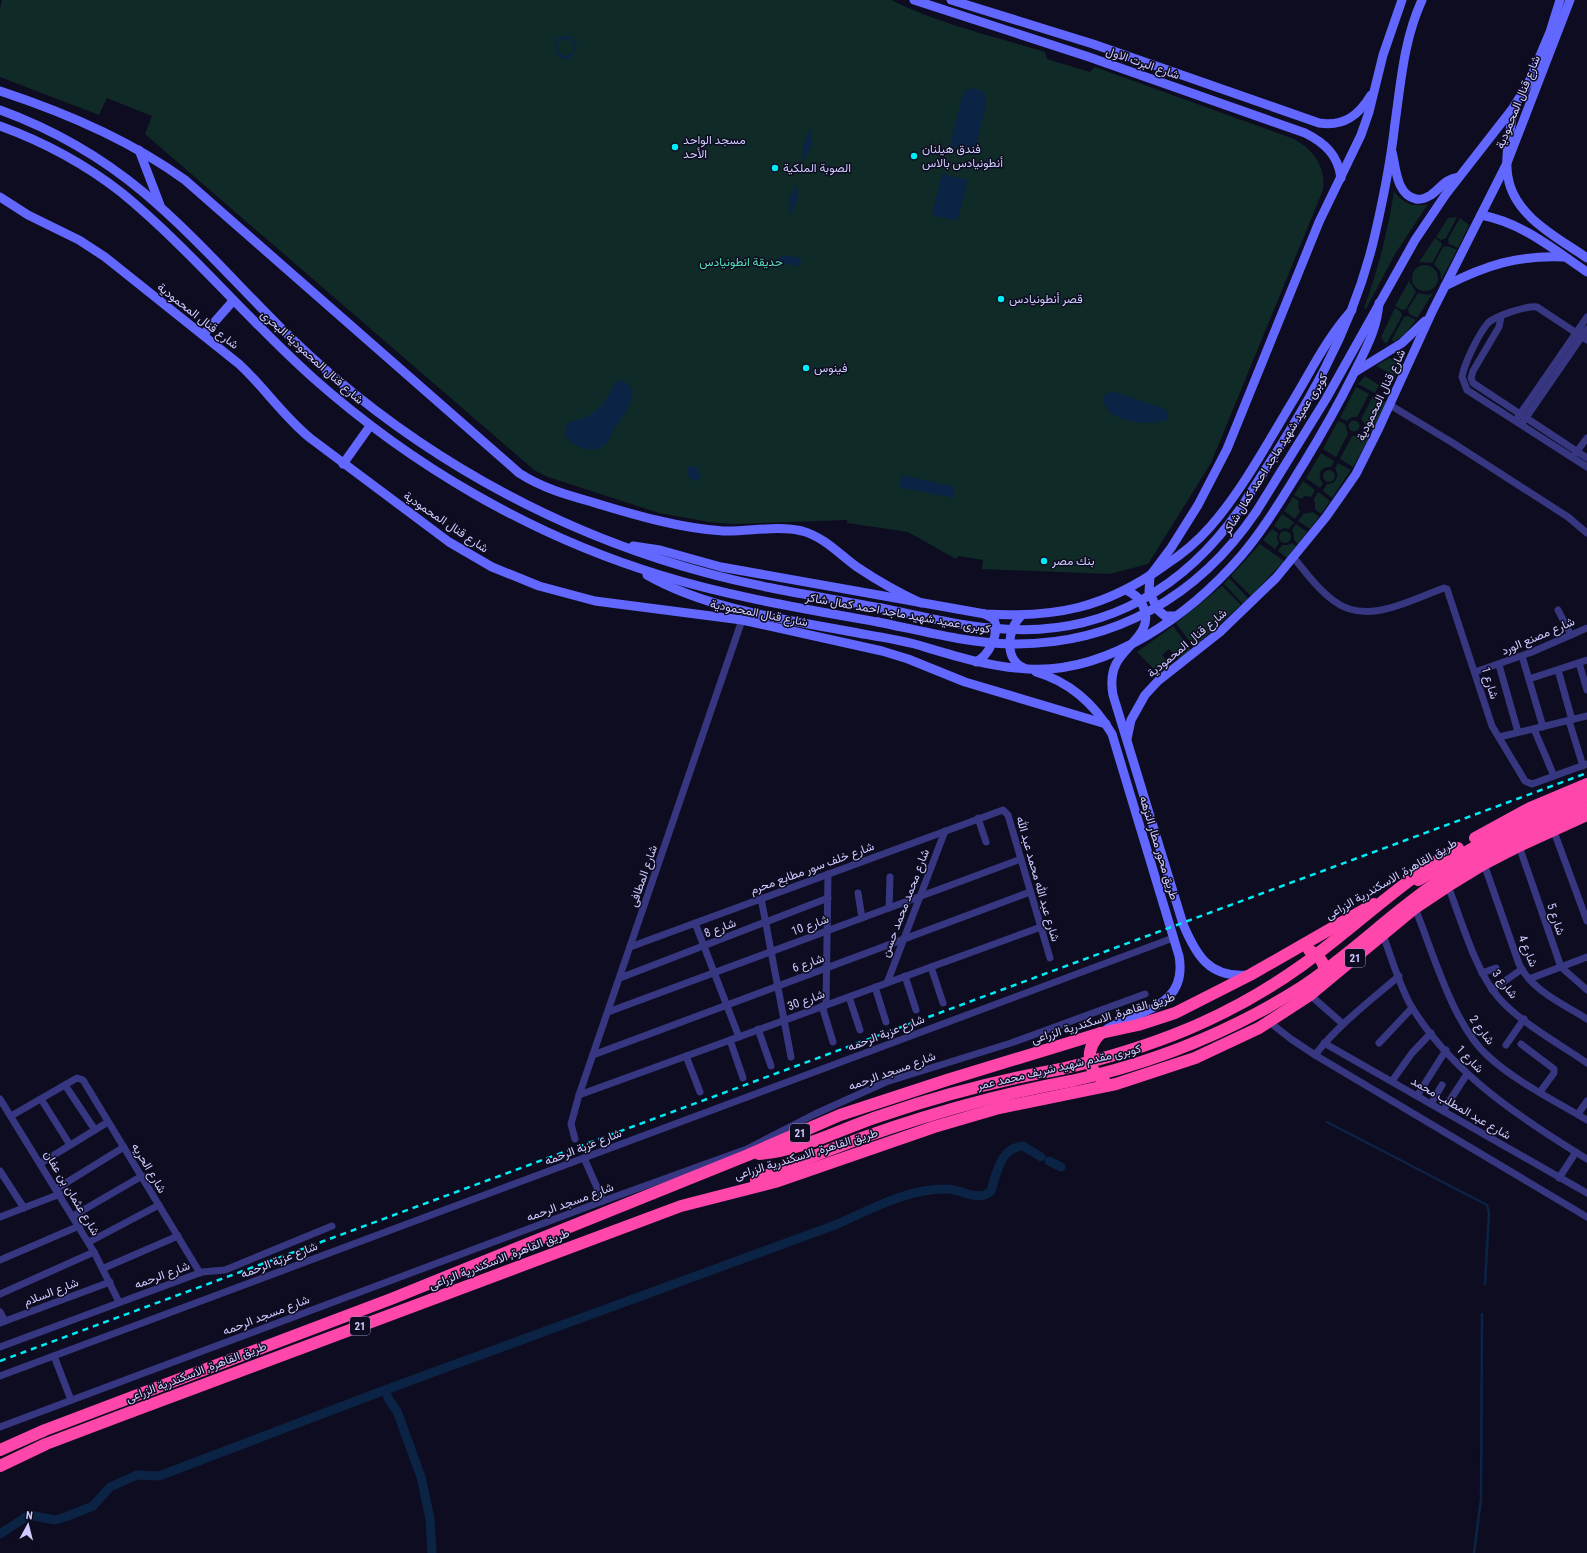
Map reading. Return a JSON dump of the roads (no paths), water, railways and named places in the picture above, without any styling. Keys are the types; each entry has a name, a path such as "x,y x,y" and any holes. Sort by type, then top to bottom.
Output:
{"highway":[{"name":"كوبرى مقدم شهيد شريف محمد عمر","path":"748,1155 788,1150 864,1121 927,1100 997,1082 1111,1057 1185,1031 1233,1008 1302,965 1413,877 1458,848 1530,808 1587,784"},
{"name":"طريق القاهرة, الاسكندرية الزراعى","path":"0,1450 44,1430 391,1299 748,1155 840,1115 947,1080 1101,1033 1138,1025 1175,1013 1301,948 1352,916 1494,836 1587,796"},
{"name":"كوبرى مقدم شهيد شريف محمد عمر","path":"723,1194 812,1156 939,1113 1005,1094 1071,1081 1124,1068 1170,1053 1202,1040 1252,1016 1322,973 1418,896 1464,864 1518,836 1587,808"},
{"name":"طريق القاهرة, الاسكندرية الزراعى","path":"0,1466 46,1444 681,1206 774,1182 934,1127 999,1108 1116,1084 1195,1058 1259,1028 1310,994 1415,908 1448,886 1484,864 1553,829 1587,815"},
{"path":"1301,948 1312,952 1321,960 1324,967 1323,984"},
{"path":"1101,1033 1091,1047 1090,1064 1100,1078 1116,1084"}],"main road":[{"name":"شارع البرت الاول","path":"914,0 1158,80 1314,138 1329,149 1336,158 1340,168 1341,178"},
{"name":"شارع البرت الاول","path":"950,0 1093,44 1306,120 1330,125 1341,123 1360,111 1375,86"},
{"path":"1174,616 1165,616 1158,610 1149,592 1150,576 1171,548 1213,478 1227,449 1319,222 1361,135 1383,55 1402,0"},
{"path":"620,545 646,548 722,567 985,614 1020,616 1060,612 1079,608 1126,590 1150,576 1187,550 1220,515 1286,414 1327,342 1352,310 1376,232 1391,147 1405,52 1416,14 1422,0"},
{"name":"شارع قنال المحمودية","path":"1379,303 1415,240 1459,177 1513,108 1528,84 1550,32 1560,0"},
{"name":"شارع قنال المحمودية","path":"1127,739 1134,711 1148,691 1234,619 1294,558 1326,517 1356,474 1390,405 1432,312 1507,163 1570,0"},
{"path":"984,23 988,11"},
{"path":"1158,80 1162,68"},
{"path":"0,91 58,112 140,150 170,170 199,192 515,470 529,480 549,489 625,512 665,522 721,531 790,530 812,534 826,542 878,580 921,603"},
{"path":"1513,108 1507,163 1508,177 1512,192 1527,214 1587,258"},
{"name":"شارع قنال المحمودية البحرى","path":"0,110 32,122 83,149 126,178 160,207 294,341 334,378 377,412 422,444 489,485 554,518 620,545"},
{"name":"شارع قنال المحمودية البحرى","path":"0,126 28,137 66,156 121,192 307,372 370,426 428,466 488,502 551,533 636,567"},
{"path":"1391,147 1401,188 1410,197 1418,199 1427,197 1446,181 1459,177"},
{"path":"140,150 160,207"},
{"name":"شارع قنال المحمودية","path":"0,197 28,215 79,240 105,257 249,373 291,422 343,464 449,542 492,567 557,592 595,601 742,620 888,652 965,682 1106,724"},
{"path":"1481,215 1502,220 1522,228 1587,272"},
{"path":"1445,286 1482,268 1503,261 1534,256 1564,256"},
{"path":"203,335 233,301"},
{"path":"636,567 669,587 708,601 752,612 905,642 976,662 1028,669 1057,669 1084,664 1110,654 1174,616 1226,572 1255,538 1311,451 1372,339 1377,321 1379,303"},
{"name":"كوبرى عميد شهيد ماجد احمد كمال شاكر","path":"636,567 742,596 967,640 1011,644 1057,641 1104,631 1153,610 1183,590 1214,564 1229,548 1256,512 1326,399 1379,303"},
{"name":"كوبرى عميد شهيد ماجد احمد كمال شاكر","path":"620,545 677,565 733,580 960,623 1003,629 1044,629 1091,620 1137,602 1156,592 1185,572 1211,547 1244,503 1312,396 1352,310"},
{"path":"1354,373 1410,336 1432,312"},
{"path":"343,464 370,426"},
{"path":"1126,590 1141,600 1146,611 1145,624 1137,639"},
{"path":"976,662 989,651 995,627 994,619 985,614"},
{"path":"1020,616 1013,626 1010,653 1016,664 1028,669"},
{"name":"طريق محور مطار النزهه","path":"1137,639 1120,657 1112,679 1114,702 1127,739 1183,924 1194,949 1205,962 1218,971 1234,976 1250,975"},
{"name":"طريق محور مطار النزهه","path":"1028,669 1053,678 1072,689 1092,707 1106,724 1117,746 1179,956 1180,978 1172,994 1154,1008 1122,1021 1101,1033"}],"street":[{"path":"1582,336 1533,306 1522,308 1488,324 1475,346 1463,373 1462,380 1467,390 1515,420 1522,419 1582,336 1587,329"},
{"path":"1501,317 1499,327 1473,371 1471,378 1473,383 1522,419 1575,454 1587,467"},
{"path":"1582,336 1587,317"},
{"path":"1467,390 1473,383"},
{"path":"1390,405 1453,443 1568,518 1587,533"},
{"path":"1575,454 1587,438"},
{"path":"1575,454 1587,458"},
{"name":"شارع 1","path":"1294,558 1333,600 1355,611 1379,611 1444,588 1448,591 1476,672 1492,726 1524,781 1532,784 1554,776"},
{"path":"1558,610 1571,635"},
{"name":"شارع المطافى","path":"574,1139 571,1124 579,1094 742,620"},
{"name":"شارع مصنع الورد","path":"1476,672 1522,656 1587,628"},
{"path":"1522,656 1544,727"},
{"path":"1529,679 1587,660"},
{"path":"1579,663 1587,690"},
{"path":"1499,665 1518,732"},
{"path":"1534,729 1554,776 1585,765 1570,720 1558,670"},
{"path":"1499,737 1587,716"},
{"name":"شارع خلف سور مطابع محرم","path":"630,947 1001,810"},
{"name":"شارع عبد الله محمد عبد الله","path":"1001,810 1007,813 1050,958"},
{"path":"978,818 986,842"},
{"path":"1553,829 1587,921"},
{"name":"شارع محمد محمد حسن","path":"886,983 945,830"},
{"name":"شارع 5","path":"1520,846 1561,967 1587,990"},
{"name":"شارع 10","path":"608,1012 1021,859"},
{"name":"شارع 4","path":"1484,864 1522,969 1529,979 1587,1019"},
{"path":"828,874 824,1006 833,1042"},
{"path":"889,908 890,878"},
{"name":"شارع 3","path":"1448,886 1482,973 1492,990 1505,1005 1587,1063"},
{"name":"شارع 6","path":"592,1055 1030,892"},
{"path":"858,894 862,918"},
{"path":"761,898 783,1020 792,1057"},
{"name":"شارع 8","path":"620,978 828,898"},
{"name":"شارع 2","path":"1415,908 1458,1016 1470,1035 1488,1057 1511,1075 1587,1120"},
{"path":"695,923 739,1037"},
{"name":"شارع 30","path":"579,1094 1041,927"},
{"name":"شارع 1","path":"1383,935 1412,1008 1431,1033 1467,1074 1587,1159"},
{"name":"شارع عزبة الرحمه","path":"0,1376 1173,938"},
{"path":"1529,979 1587,957"},
{"path":"931,967 943,1003"},
{"path":"1482,973 1496,968"},
{"path":"1492,990 1522,969"},
{"path":"905,976 916,1010"},
{"path":"1315,1055 1324,1043 1344,1024 1399,976"},
{"path":"875,987 886,1022"},
{"name":"شارع مسجد الرحمه","path":"0,1427 603,1201 747,1149 815,1114 886,1082 1011,1044 1145,994"},
{"path":"1310,994 1344,1024"},
{"path":"849,996 860,1030"},
{"path":"1379,1043 1412,1008"},
{"path":"1506,1045 1524,1019"},
{"path":"1268,1022 1315,1055 1587,1217"},
{"path":"758,1029 771,1066"},
{"path":"1392,1081 1412,1053 1431,1033"},
{"path":"730,1040 743,1078"},
{"name":"شارع عبد المطلب محمد","path":"1324,1043 1559,1178 1587,1192"},
{"path":"1521,1044 1554,1069 1554,1073 1540,1092"},
{"path":"1417,1096 1446,1050"},
{"path":"686,1056 700,1092"},
{"path":"1443,1111 1467,1074"},
{"name":"شارع الحريه","path":"65,1085 76,1078 84,1081 200,1273"},
{"path":"11,1116 65,1085 95,1130"},
{"path":"1431,1104 1442,1085"},
{"name":"شارع عثمان بن عفان","path":"0,1099 89,1242 104,1268 119,1302"},
{"path":"41,1099 70,1145"},
{"path":"1578,1114 1587,1101"},
{"path":"40,1163 108,1122"},
{"path":"0,1216 24,1208 58,1192 124,1147"},
{"path":"1559,1178 1576,1152"},
{"path":"584,1158 603,1201"},
{"path":"0,1171 24,1208"},
{"path":"73,1216 142,1176"},
{"path":"89,1242 159,1205"},
{"path":"0,1260 79,1226"},
{"name":"شارع الرحمه","path":"0,1346 200,1273 228,1269 332,1226"},
{"path":"104,1268 178,1236"},
{"path":"0,1294 94,1252"},
{"name":"شارع السلام","path":"3,1322 110,1282"},
{"path":"0,1312 3,1322"},
{"path":"54,1356 71,1400"}],"water":[{"path":"564,36 571,37 577,46 573,56 566,59 559,57 554,48 558,38","holes":["563,39 569,39 574,46 573,52 568,56 562,55 556,48 558,42"]},
{"path":"972,88 982,91 986,97 986,104 975,149 971,151 950,146 962,96 965,91"},
{"path":"810,129 812,130 812,144 805,159 802,159 803,145"},
{"path":"942,174 968,180 957,221 932,215"},
{"path":"796,185 798,185 798,199 791,214 789,213 790,197"},
{"path":"783,255 800,258 801,265 798,266 781,263 779,259"},
{"path":"621,380 630,386 630,405 612,432 608,442 597,449 585,449 573,444 565,435 567,424 588,416 598,409 605,401 616,382"},
{"path":"1115,392 1164,409 1169,415 1168,419 1160,422 1149,423 1126,420 1116,416 1108,410 1104,403 1105,394"},
{"path":"690,466 695,466 701,475 699,480 694,481 689,477 687,471"},
{"path":"902,475 955,487 953,498 899,487"}],"waterway":[{"path":"1327,1122 1487,1205 1489,1213 1485,1284"},
{"path":"0,1534 29,1515 55,1520 68,1516 93,1506 110,1487 137,1475 159,1476 385,1390 835,1225 904,1196 918,1192 947,1189 975,1196 981,1196 991,1191 1004,1156 1015,1148 1023,1146 1041,1157"},
{"path":"1049,1161 1061,1167"},
{"path":"1474,1553 1481,1499 1482,1314"},
{"path":"385,1390 389,1400 397,1411 421,1477 430,1519 432,1553"}],"railway":[{"path":"0,1361 1587,773"}],"place":[{"name":"مسجد الواحد الأحد","path":"675,147"},
{"name":"فندق هيلنان أنطونيادس بالاس","path":"914,156"},
{"name":"الصوبة الملكية","path":"775,168"},
{"name":"قصر أنطونيادس","path":"1001,299"},
{"name":"فينوس","path":"806,368"},
{"name":"بنك مصر","path":"1044,561"}],"park label":[{"name":"حديقة انطونيادس","path":"741,262"}]}
